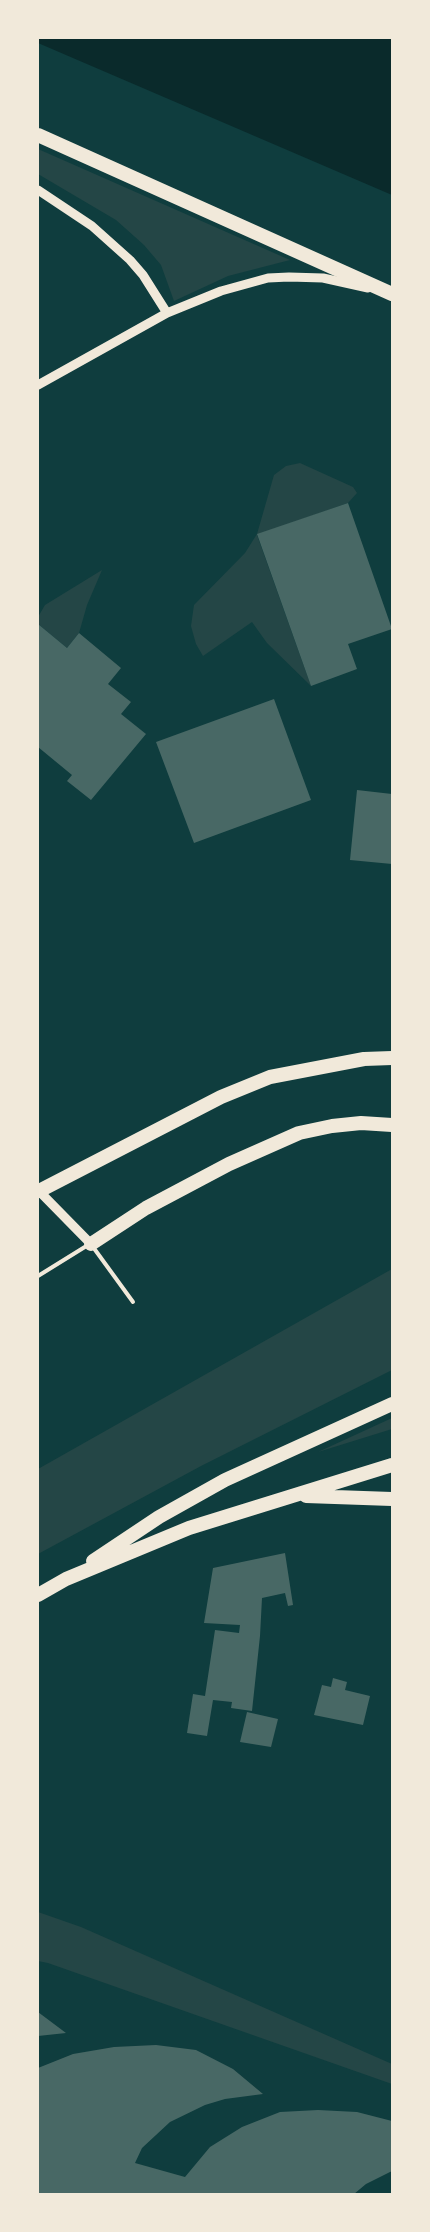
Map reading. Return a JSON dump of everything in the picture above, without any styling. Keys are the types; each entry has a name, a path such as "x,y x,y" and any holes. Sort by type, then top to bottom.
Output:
{"highway":[{"path":"38,135 392,294"},
{"path":"38,1191 221,1097 270,1077 364,1059 392,1058"},
{"path":"91,1244 146,1208 229,1164 299,1134 332,1126 361,1123 392,1125"},
{"path":"38,1595 66,1579 159,1517 225,1480 392,1404"},
{"path":"66,1579 189,1528 392,1465"},
{"path":"292,1496 392,1499"}],"street":[{"path":"38,190 92,226 130,260 143,276 167,313"},
{"path":"38,385 167,313 221,291 268,278 323,278 392,294"},
{"path":"38,1191 91,1244"}],"lane":[{"path":"38,1276 91,1244 133,1302"}],"shaded area":[{"path":"38,38 392,38 392,195 38,43"},
{"path":"38,149 290,260 228,276 174,301 161,265 144,245 116,220 38,174"},
{"path":"300,463 353,487 357,493 348,503 257,535 311,686 267,643 252,622 203,656 196,644 191,626 194,605 245,553 257,534 274,475 286,466"},
{"path":"102,570 87,605 79,633 67,648 38,624 38,617 45,605"},
{"path":"392,1269 392,1370 201,1466 38,1554 38,1469"},
{"path":"392,1418 392,1429 318,1452"},
{"path":"38,1912 81,1927 392,2064 392,2084 38,1961"}],"building":[{"path":"348,503 392,629 348,644 357,669 311,686 257,534"},
{"path":"38,624 67,648 79,633 121,668 108,684 131,702 121,714 146,734 91,800 67,781 72,775 38,747"},
{"path":"274,699 311,800 194,843 156,742"},
{"path":"357,790 392,794 392,864 350,860"},
{"path":"285,1553 293,1605 288,1606 285,1593 262,1598 252,1711 231,1708 232,1702 213,1700 207,1736 187,1733 193,1694 205,1696 215,1630 239,1633 240,1625 204,1623 213,1568"},
{"path":"333,1678 347,1682 345,1690 370,1696 363,1725 314,1715 322,1685 331,1687"},
{"path":"247,1712 278,1719 271,1747 240,1742"},
{"path":"38,2012 66,2033 38,2036"},
{"path":"156,2045 196,2050 233,2069 263,2094 225,2099 205,2105 170,2122 142,2148 135,2163 185,2177 210,2147 242,2127 280,2112 318,2110 357,2112 392,2121 392,2171 366,2184 354,2194 38,2194 38,2068 73,2054 114,2047"}]}
